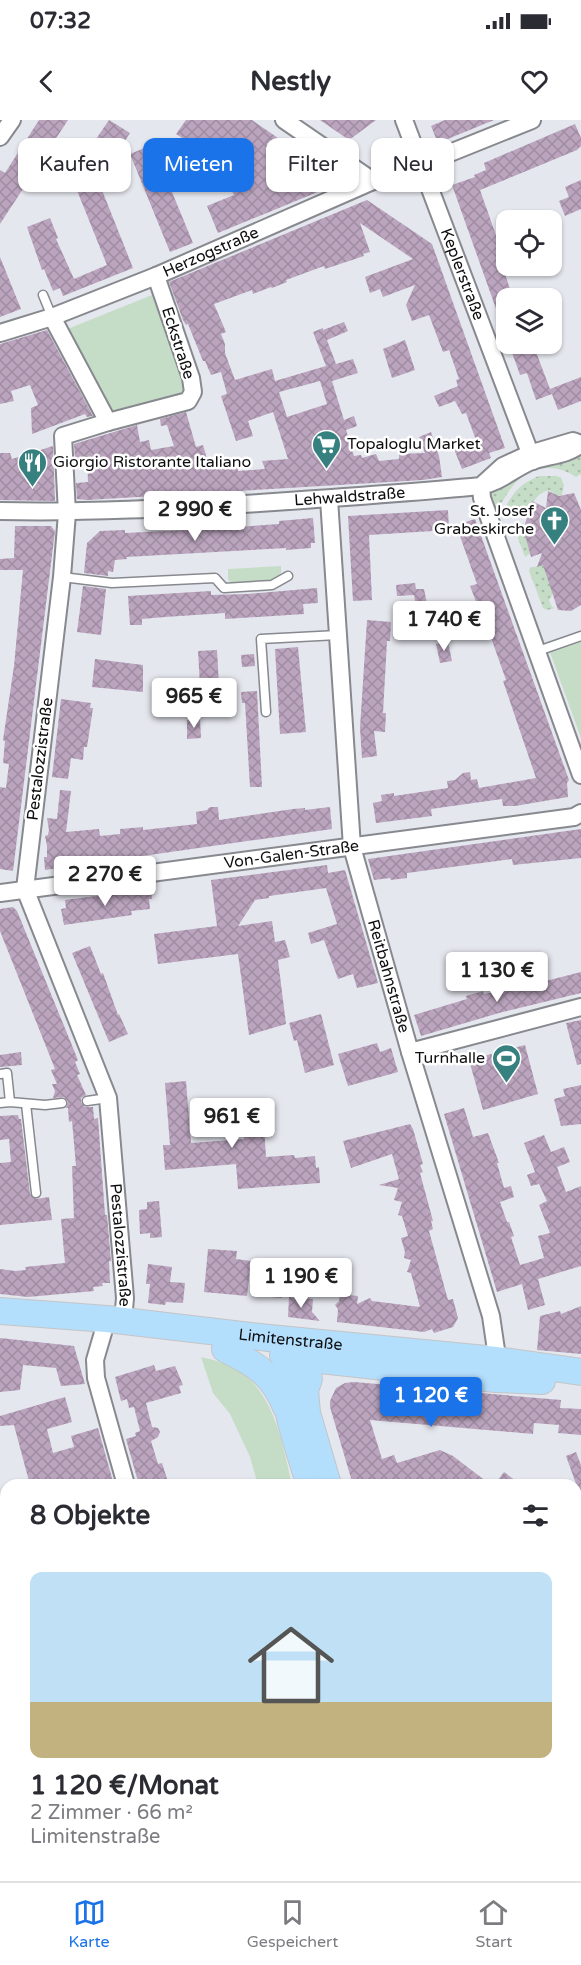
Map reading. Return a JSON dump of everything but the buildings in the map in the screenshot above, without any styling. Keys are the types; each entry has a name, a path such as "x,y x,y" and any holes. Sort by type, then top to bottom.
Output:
{"main road":[{"name":"Limitenstraße","path":"0,1311 300,1349 496,1370 581,1383"},
{"name":"Limitenstraße","path":"0,1323 111,1325 225,1349 300,1349"},
{"path":"225,1349 251,1362 268,1376 279,1391 308,1479"},
{"path":"289,1416 286,1384 290,1367 300,1349"},
{"path":"300,1349 309,1379 305,1390 307,1413 326,1479"},
{"name":"Limitenstraße","path":"496,1370 581,1372"}],"street":[{"path":"0,137 12,120"},
{"path":"284,120 371,180"},
{"name":"Keplerstraße","path":"404,120 410,138"},
{"name":"Herzogstraße","path":"454,151 532,120"},
{"name":"Herzogstraße","path":"0,333 52,317 156,276 371,182"},
{"name":"Keplerstraße","path":"430,192 531,457"},
{"name":"Eckstraße","path":"67,513 63,436 188,401 193,392 191,378 156,276"},
{"path":"52,317 108,422"},
{"name":"Lehwaldstraße","path":"0,511 67,513 329,499 481,486 497,483 531,457"},
{"path":"481,486 482,498 581,775"},
{"name":"Reitbahnstraße","path":"329,499 352,847 410,1052 491,1316 496,1370"},
{"name":"Pestalozzistraße","path":"67,513 62,577 25,889 108,1098 125,1298 95,1360 96,1378 124,1479"},
{"name":"Von-Galen-Straße","path":"0,893 574,817 581,813"},
{"path":"410,1052 581,1007"}],"lane":[{"path":"43,295 52,317"},
{"path":"62,577 112,583 214,578 224,588 272,585 288,576"},
{"path":"266,712 261,639 338,635"},
{"path":"538,651 581,636"},
{"path":"0,1074 7,1073 10,1102"},
{"path":"87,1101 108,1098"},
{"path":"0,1103 62,1103"},
{"path":"26,1104 36,1193"}],"green space":[{"path":"152,295 186,387 183,398 110,417 65,330"},
{"path":"577,453 581,457 581,474 576,477 558,469 548,468 531,472 515,483 494,509 489,498 490,490 521,470"},
{"path":"539,476 561,478 564,485 562,495 558,496 549,490 545,491 534,500 531,511 510,518 506,506 513,495 523,485"},
{"path":"524,523 523,528 532,552 525,557 513,525"},
{"path":"545,564 554,592 549,600 555,608 547,610 543,608 529,571 530,568"},
{"path":"281,566 281,573 273,582 232,585 228,579 228,569"},
{"path":"581,631 581,738 547,644"},
{"path":"201,1357 237,1369 260,1392 269,1406 281,1437 291,1479 256,1479 250,1457 230,1414 213,1393"}],"place":[{"name":"Topaloglu Market","path":"326,470"},
{"name":"Giorgio Ristorante Italiano","path":"32,488"},
{"name":"St. Josef Grabeskirche","path":"555,546"},
{"name":"Turnhalle","path":"506,1084"}]}
